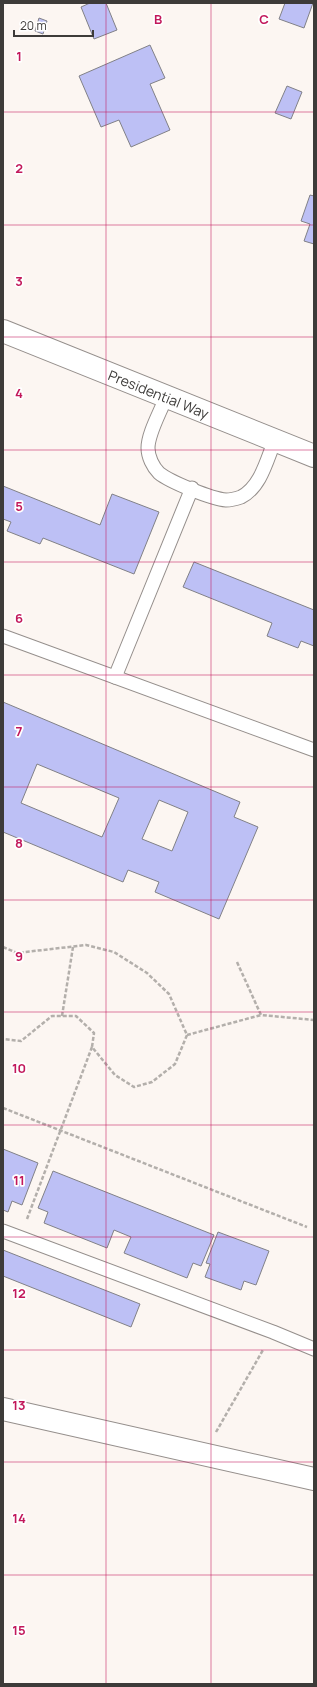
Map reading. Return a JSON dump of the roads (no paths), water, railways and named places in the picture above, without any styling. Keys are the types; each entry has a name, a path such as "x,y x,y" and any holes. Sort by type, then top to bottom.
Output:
{"main road":[{"name":"Presidential Way","path":"3,331 314,456"},
{"path":"3,1409 314,1479"}],"lane":[{"path":"166,397 151,435 148,448 151,461 158,472 164,476 214,498 227,500 240,497 252,490 259,479 275,440"},
{"path":"115,677 192,488"},
{"path":"3,636 314,750"},
{"path":"3,1231 273,1332 314,1349"}]}
